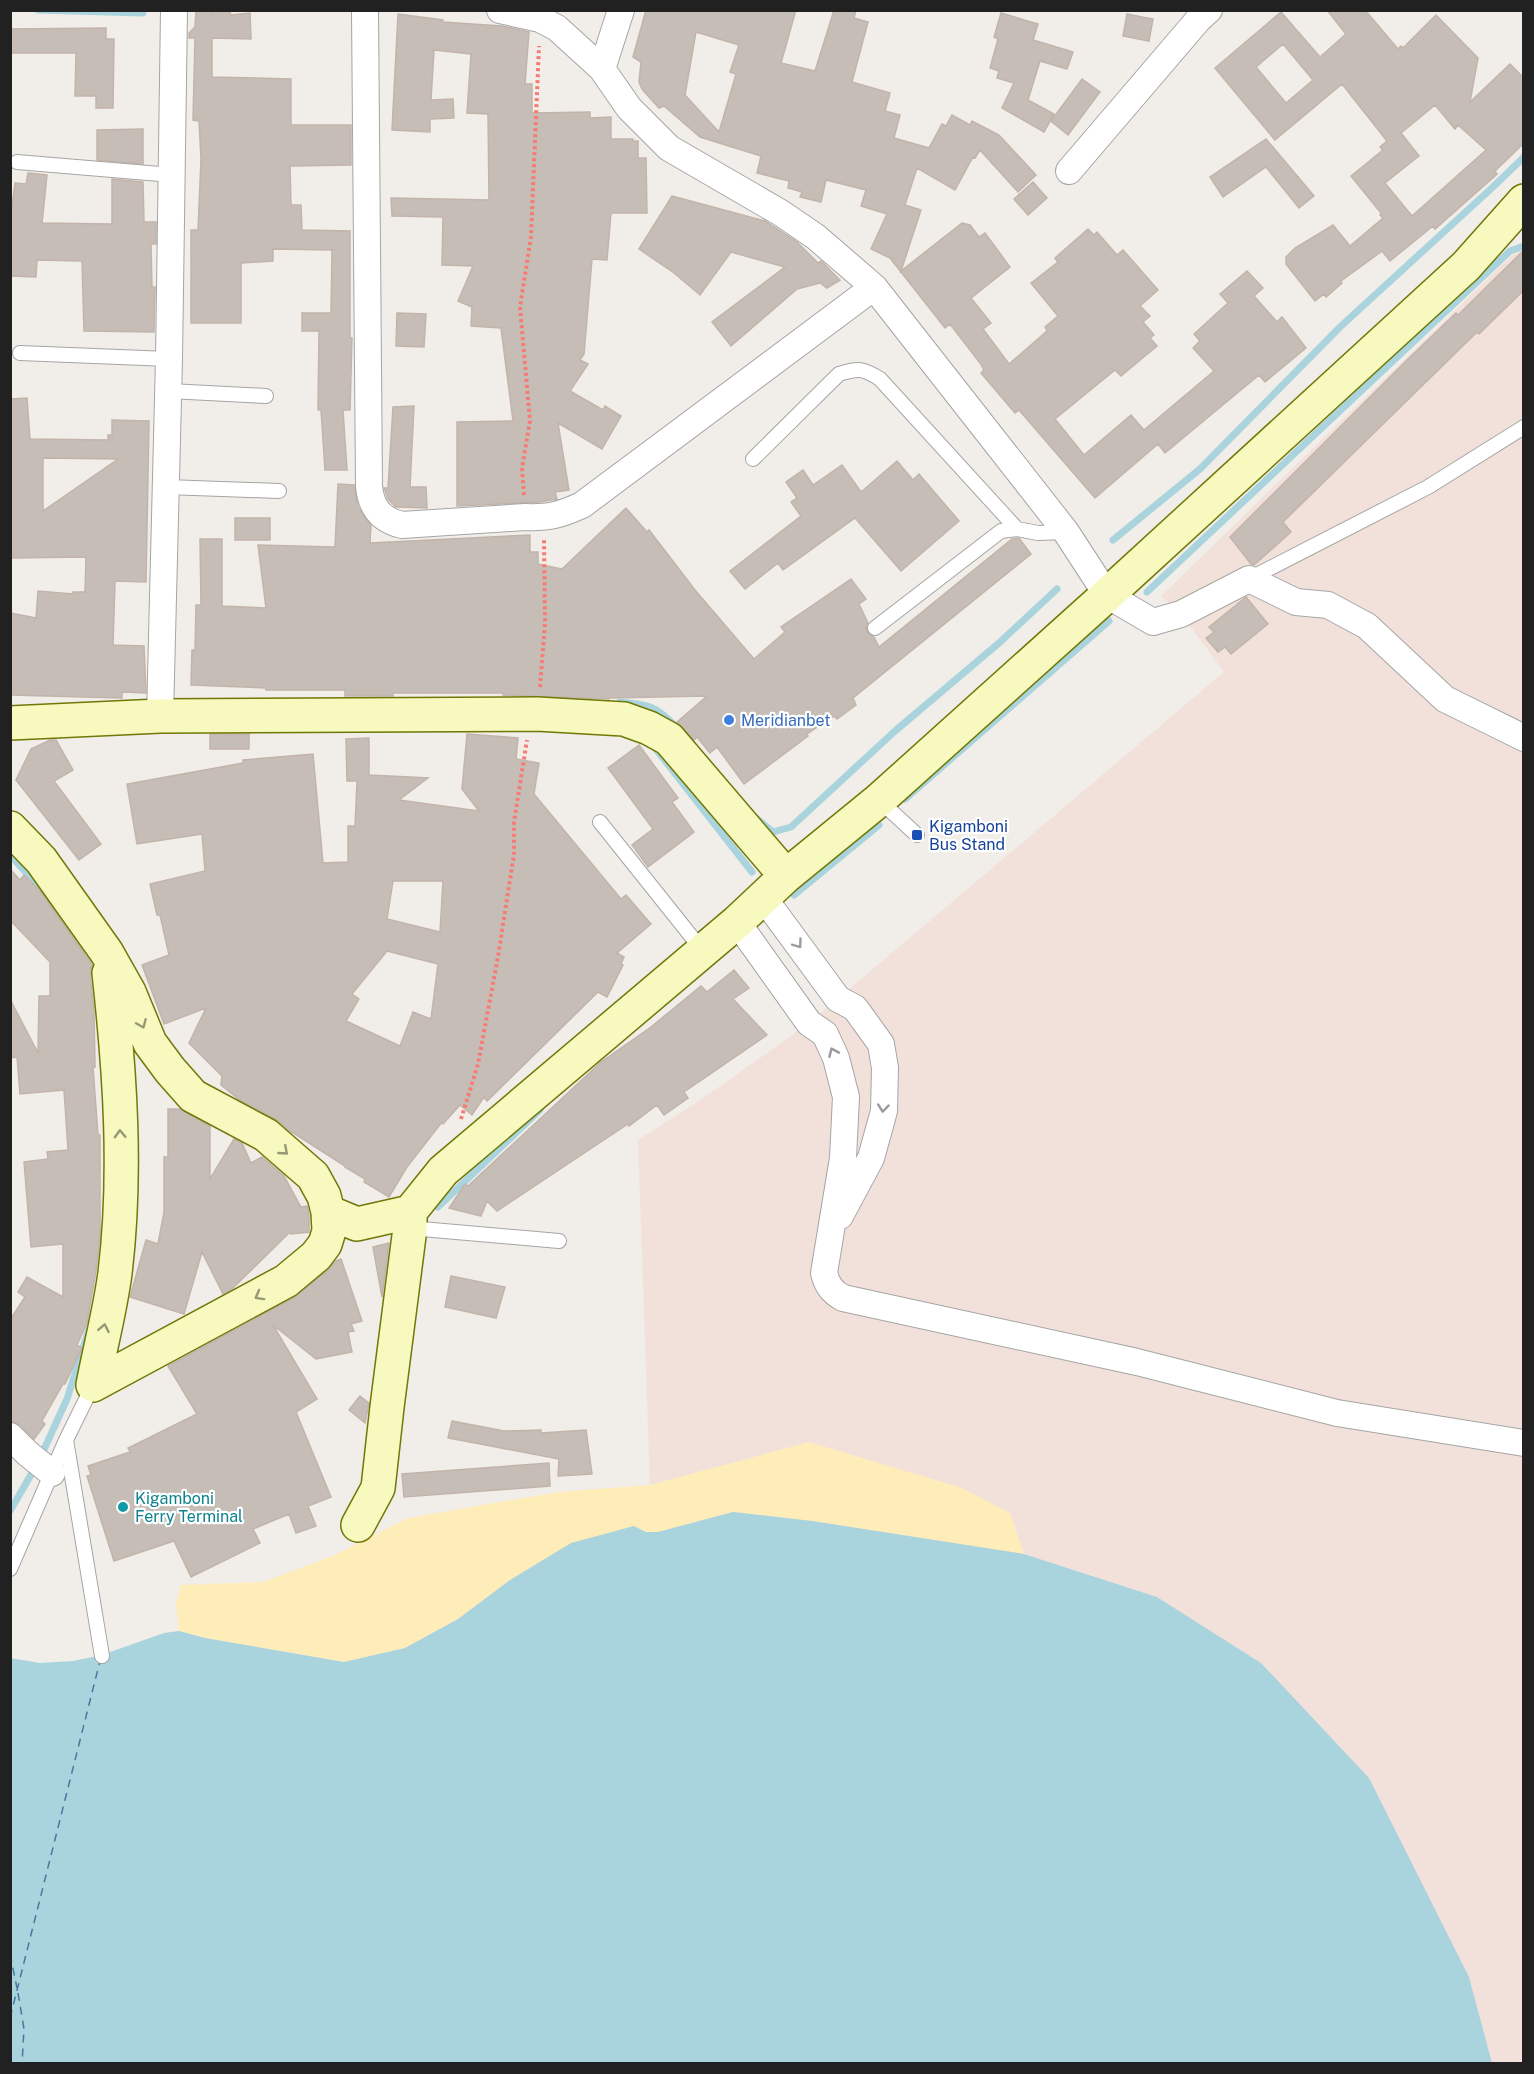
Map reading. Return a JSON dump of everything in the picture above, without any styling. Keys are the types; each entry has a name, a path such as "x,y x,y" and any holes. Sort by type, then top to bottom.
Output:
{"main road":[{"path":"358,1525 378,1488 410,1220 443,1171 879,800 1466,267 1524,201"},
{"path":"10,723 160,716 537,714 624,719 649,728 669,739 775,887"},
{"path":"10,828 41,860 106,953 129,992 150,1043 170,1070 193,1096 266,1135 313,1176 324,1196 328,1212 329,1231 325,1244 316,1256 286,1281 93,1385"},
{"path":"93,1385 115,1274 121,1186 117,1042 106,953"},
{"path":"328,1212 357,1224 410,1220"}],"street":[{"path":"160,716 169,391 174,10"},
{"path":"365,10 370,497 381,517 391,523 402,525 558,516 582,505 874,287"},
{"path":"500,10 540,19 557,28 602,69 629,108 669,148 790,219 816,237 874,287 1066,532 1107,595 1153,622 1182,614 1249,579 1296,602 1328,605 1367,626 1445,699 1524,738"},
{"path":"602,69 621,10"},
{"path":"1069,171 1209,10"},
{"path":"775,887 838,999 855,1008 881,1044 885,1068 884,1111 871,1158 831,1233"},
{"path":"737,922 809,1023 825,1034 836,1058 846,1097 843,1158 824,1273 830,1288 843,1298 1137,1362 1337,1413 1524,1443"},
{"path":"10,1436 52,1473"}],"lane":[{"path":"17,162 172,175"},
{"path":"20,353 169,359"},
{"path":"753,459 839,374 853,369 866,370 880,379 1017,529"},
{"path":"169,391 266,396"},
{"path":"1249,579 1428,487 1524,427"},
{"path":"166,487 279,490"},
{"path":"875,628 1001,531 1017,529 1038,533 1066,532"},
{"path":"879,800 916,835"},
{"path":"600,822 703,951"},
{"path":"410,1220 559,1241"},
{"path":"10,1569 66,1440 93,1385"},
{"path":"66,1440 102,1656"}],"path":[{"path":"458,1130 478,1064 514,854 514,822 525,746 537,714 545,623 534,517 522,468 530,421 520,307 531,237 540,19"}],"shaded area":[{"path":"1523,250 1523,2063 1492,2063 1469,1977 1261,1663 1157,1597 1024,1554 646,1532 650,1485 638,1140 702,1099 809,1023 1224,672 1181,614 1161,596 1512,255"}],"sand":[{"path":"809,1442 962,1488 1010,1513 1024,1554 812,1521 733,1512 658,1532 646,1532 510,1580 458,1619 405,1648 344,1662 205,1638 179,1631 176,1603 181,1585 263,1582 335,1555 408,1518 558,1492 650,1485"}],"water":[{"path":"733,1512 812,1521 1024,1554 1157,1597 1261,1663 1369,1778 1469,1977 1492,2063 11,2063 10,1658 40,1663 73,1661 102,1655 164,1633 179,1631 205,1638 344,1662 405,1648 458,1619 510,1580 571,1543 634,1526 646,1532 658,1532"}],"building":[{"path":"196,10 212,10 212,13 216,10 229,10 231,15 250,13 251,39 212,38 212,77 291,79 291,125 351,125 351,165 290,166 291,205 301,205 302,230 350,231 350,338 352,338 350,410 343,410 347,470 325,470 321,410 318,410 319,331 302,331 302,313 331,313 332,250 273,249 273,261 241,263 241,323 191,323 191,230 198,230 201,159 199,121 193,120 195,38 189,38 189,33 195,27"},
{"path":"646,10 796,10 781,63 815,71 834,10 856,10 854,18 868,22 852,82 890,93 885,111 900,115 894,138 929,148 942,124 946,126 952,115 970,125 972,121 999,135 1036,175 1018,192 980,150 975,158 973,157 955,190 917,168 905,205 921,210 901,271 962,223 970,225 979,237 985,233 1010,267 971,298 991,323 983,329 1009,364 1047,331 1045,327 1058,316 1031,283 1058,262 1055,258 1088,229 1094,235 1097,232 1117,255 1123,250 1158,290 1140,306 1150,316 1143,322 1154,335 1150,338 1157,346 1121,376 1115,370 1055,419 1084,455 1131,415 1144,430 1214,371 1193,348 1200,341 1194,334 1228,303 1220,294 1247,271 1263,288 1254,296 1277,322 1282,317 1306,348 1265,382 1259,375 1165,453 1158,444 1095,498 1019,410 1015,413 981,373 984,370 980,363 950,324 945,328 890,258 871,249 887,214 861,206 866,190 826,180 821,202 800,197 802,192 788,188 789,181 757,173 761,156 700,137 664,106 659,108 642,89 639,82 641,62 633,57","holes":["696,32 739,45 730,72 736,74 719,132 685,95"]},
{"path":"1327,10 1365,10 1398,49 1401,46 1403,48 1436,15 1478,58 1470,102 1510,64 1524,78 1524,143 1495,171 1497,174 1435,229 1433,226 1390,261 1382,251 1341,281 1342,283 1326,297 1324,294 1315,301 1286,264 1286,257 1295,248 1333,225 1350,246 1383,218 1351,176 1383,150 1380,147 1387,141 1342,84 1275,140 1215,68 1281,12 1320,57 1346,34","holes":["1283,44 1313,80 1286,103 1256,67","1435,105 1455,129 1458,125 1486,150 1412,216 1385,183 1419,156 1401,133"]},
{"path":"1001,13 1038,24 1033,40 1073,52 1067,69 1040,61 1028,100 1054,114 1044,132 1002,108 1014,83 997,78 999,71 990,68 998,39 994,37"},
{"path":"398,14 443,20 443,22 502,26 529,32 525,84 532,84 532,113 590,112 590,118 611,117 611,139 638,141 638,158 646,158 647,213 611,213 607,260 592,259 584,354 580,360 588,364 570,391 603,410 605,406 621,416 602,449 558,423 569,490 555,492 557,499 540,502 457,506 457,422 513,421 501,328 471,326 472,307 458,301 473,266 442,265 443,217 392,216 391,198 489,200 488,114 467,113 471,54 434,50 431,100 453,99 454,118 430,119 430,132 392,130"},
{"path":"1127,14 1153,19 1149,41 1123,36"},
{"path":"106,28 106,39 114,39 113,108 96,108 96,96 75,96 76,53 10,53 10,29"},
{"path":"1082,79 1100,92 1068,135 1051,121"},
{"path":"143,129 143,164 97,160 97,130"},
{"path":"1266,139 1314,196 1299,208 1266,167 1223,197 1210,177"},
{"path":"28,173 47,175 42,223 112,224 112,179 143,182 144,222 156,222 156,244 151,244 152,287 155,287 154,332 84,331 82,261 37,260 36,277 10,276 10,222 15,183 26,184"},
{"path":"1033,182 1047,198 1028,215 1014,199"},
{"path":"672,196 765,221 797,242 818,263 821,261 840,280 827,288 820,283 797,289 731,346 712,322 785,267 731,252 700,295 674,273 639,249"},
{"path":"1524,250 1524,290 1479,334 1477,332 1283,522 1291,532 1254,565 1251,564 1230,537 1407,360 1456,313 1458,315"},
{"path":"397,313 426,314 424,347 396,346"},
{"path":"27,398 30,439 108,440 108,435 112,435 112,420 149,421 146,582 115,581 113,645 144,646 146,693 122,692 122,698 10,695 10,613 36,618 38,591 73,594 73,592 85,592 86,557 10,558 10,399","holes":["43,458 118,459 43,511"]},
{"path":"414,406 410,487 426,487 427,508 396,507 388,499 384,488 388,488 393,407"},
{"path":"897,461 913,480 919,474 959,521 901,571 855,518 783,570 778,563 745,589 730,571 801,516 791,502 797,498 786,482 803,470 813,485 842,465 861,492"},
{"path":"338,484 354,485 358,507 371,525 370,543 530,535 530,552 538,552 538,564 562,569 626,508 647,532 649,530 695,590 754,659 785,632 781,627 851,579 866,599 859,604 868,623 866,629 874,637 879,647 1012,539 1019,538 1031,554 853,698 856,705 837,719 834,716 807,734 808,736 744,784 717,747 710,753 697,737 694,740 677,722 707,696 609,699 503,695 503,693 393,693 393,696 345,696 345,690 266,690 266,688 191,685 192,650 195,650 196,605 201,605 200,539 222,539 222,606 266,608 258,545 335,547"},
{"path":"235,518 270,518 270,540 235,540"},
{"path":"1246,597 1268,624 1231,654 1225,647 1218,652 1206,638 1214,632 1209,627"},
{"path":"210,734 249,734 249,749 210,749"},
{"path":"467,734 518,738 516,759 539,763 534,794 621,899 626,895 651,924 617,953 624,957 621,964 623,965 607,997 598,992 487,1101 484,1097 472,1115 460,1105 443,1124 442,1122 407,1167 389,1197 275,1119 241,1101 221,1085 222,1076 189,1043 206,1008 164,1024 142,965 169,955 150,884 205,871 202,834 137,844 127,784 243,763 243,760 313,754 323,863 348,862 348,826 355,826 357,781 347,781 346,739 369,738 369,775 428,778 399,800 479,811 462,789","holes":["393,881 443,881 440,932 387,919","387,951 438,964 431,1019 413,1012 400,1046 346,1021 359,999 352,994"]},
{"path":"50,740 56,740 73,770 54,781 101,844 79,860 16,780 31,749"},
{"path":"639,745 678,798 672,802 694,832 648,867 632,845 653,829 608,768"},
{"path":"10,869 20,880 24,875 41,892 92,965 90,975 94,1010 95,1067 93,1067 98,1135 100,1135 100,1235 87,1323 77,1345 82,1348 65,1384 42,1421 45,1424 34,1439 20,1425 10,1421 10,1320 25,1297 18,1292 27,1277 63,1297 63,1244 31,1247 24,1162 48,1159 47,1152 68,1150 64,1090 20,1094 17,1057 10,1058 10,999 38,1053 39,996 50,996 50,962 10,920"},
{"path":"734,970 749,988 733,999 767,1035 684,1092 688,1098 664,1115 657,1105 629,1126 628,1124 497,1211 487,1201 481,1216 449,1208 465,1184 468,1186 601,1062 651,1027 701,986 707,992"},
{"path":"168,1109 180,1109 210,1126 210,1179 234,1139 242,1143 251,1163 262,1157 284,1176 301,1207 307,1206 309,1215 309,1232 291,1234 290,1232 233,1288 223,1294 202,1252 184,1314 130,1297 146,1240 158,1244 164,1212 164,1157 168,1157"},
{"path":"389,1243 382,1297 373,1247"},
{"path":"341,1259 362,1321 351,1324 354,1331 348,1332 352,1352 316,1359 273,1325 317,1399 296,1412 331,1497 308,1506 316,1526 296,1533 289,1514 253,1529 260,1543 191,1577 174,1541 114,1561 87,1476 91,1475 88,1466 130,1452 128,1448 197,1414 168,1366 295,1297"},
{"path":"451,1276 505,1287 496,1318 445,1307"},
{"path":"360,1396 369,1403 365,1423 349,1410"},
{"path":"452,1421 504,1431 541,1430 541,1433 586,1430 592,1474 558,1476 559,1459 448,1438"},
{"path":"549,1463 550,1486 404,1497 402,1474"}],"waterway":[{"path":"38,10 143,13"},
{"path":"1113,540 1200,469 1340,327 1524,157"},
{"path":"1147,592 1510,251 1524,246"},
{"path":"756,818 773,832 791,827 895,731 999,643 1057,589"},
{"path":"905,799 1109,621"},
{"path":"620,702 650,707 675,726"},
{"path":"652,744 752,872"},
{"path":"794,895 879,825"},
{"path":"10,855 51,900"},
{"path":"438,1207 540,1110"},
{"path":"41,1456 67,1399 89,1329"},
{"path":"10,1511 36,1466"}],"ferry route":[{"path":"10,2018 100,1661"},
{"path":"10,1954 17,1988"},
{"path":"18,1993 24,2029 22,2064"}],"place":[{"name":"Meridianbet","path":"729,720"},
{"name":"Kigamboni Bus Stand","path":"917,835"},
{"name":"Kigamboni Ferry Terminal","path":"123,1507"}]}
